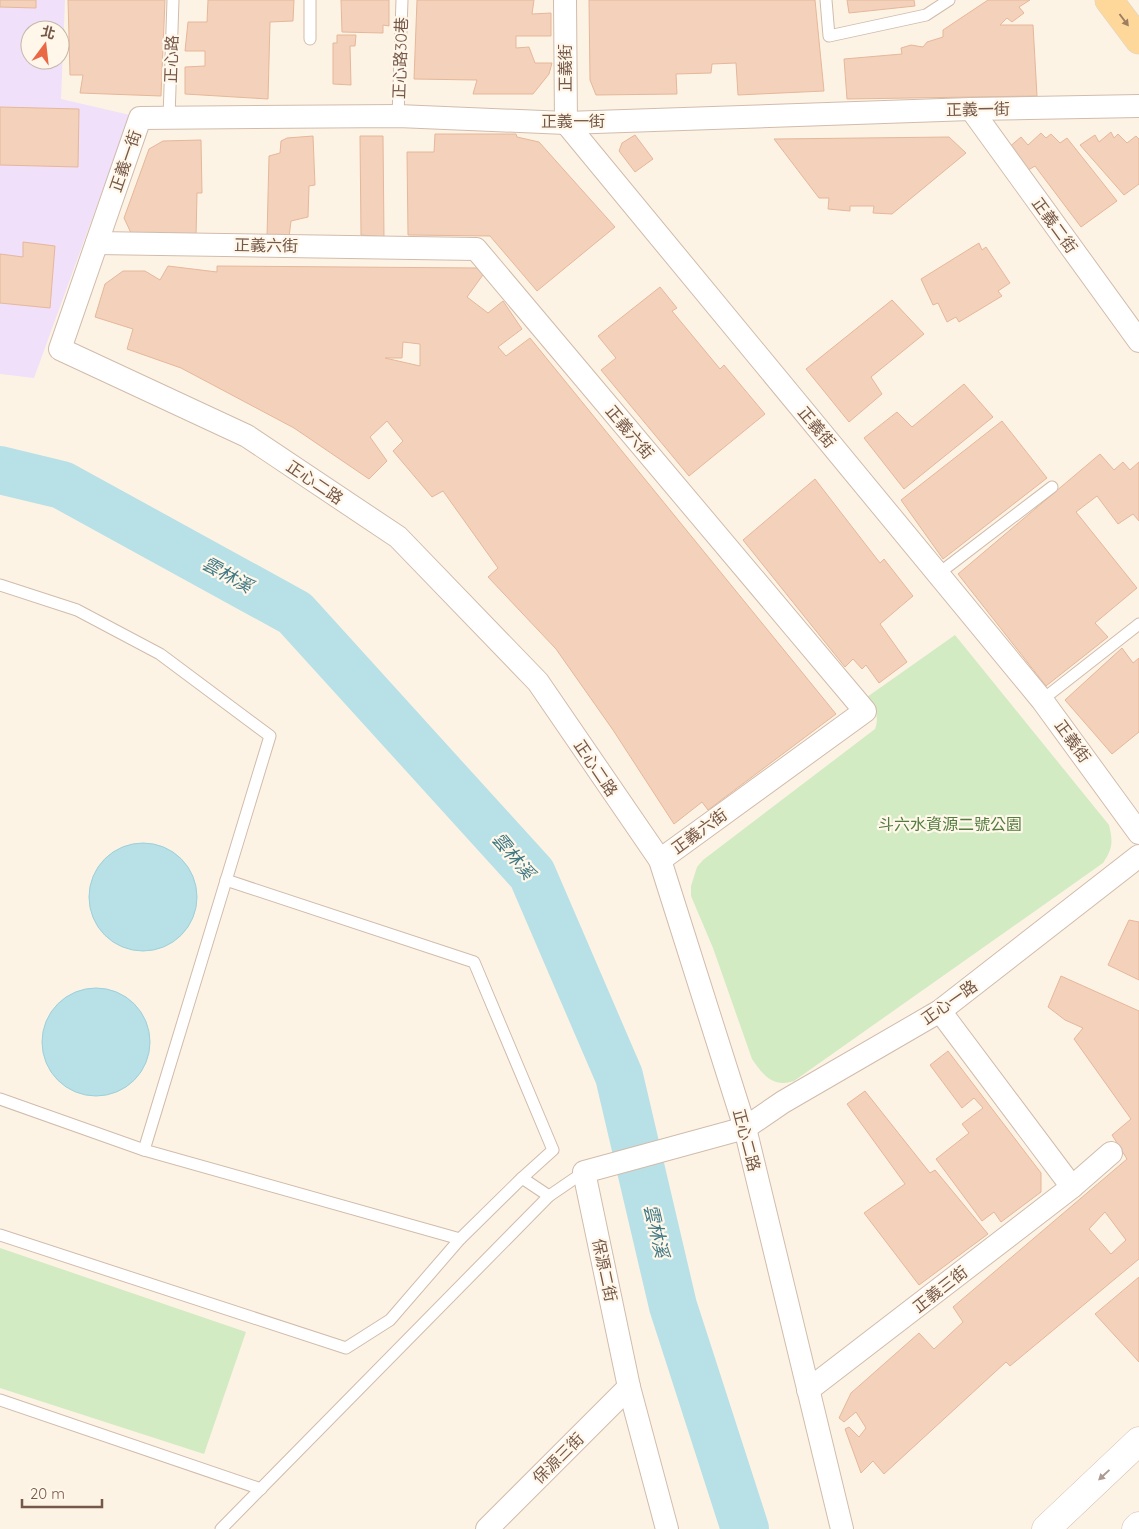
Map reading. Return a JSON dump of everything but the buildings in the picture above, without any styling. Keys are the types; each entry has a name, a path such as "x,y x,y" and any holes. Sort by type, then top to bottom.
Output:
{"main road":[{"path":"1109,0 1139,40"},
{"path":"1046,1529 1139,1441"},
{"path":"1136,1529 1139,1526"}],"street":[{"name":"正義街","path":"565,0 566,122 1042,700 1139,832"},
{"name":"正義一街","path":"96,242 140,118 398,116 566,122 971,109 1139,106"},
{"name":"正義二街","path":"971,109 1139,341"},
{"name":"正義六街","path":"96,242 476,249 865,711 660,860"},
{"name":"正心二路","path":"96,242 60,349 247,436 398,537 538,682 660,860 740,1129 842,1529"},
{"name":"正心一路","path":"740,1129 783,1102 940,1012 1139,856"},
{"path":"940,1012 1072,1188"},
{"path":"593,1170 740,1129"},
{"name":"正義三街","path":"808,1390 1072,1188 1111,1153"},
{"name":"保源二街","path":"593,1170 629,1387 667,1529"},
{"name":"保源三街","path":"488,1529 629,1387"}],"lane":[{"name":"正心路","path":"169,117 173,0"},
{"path":"310,0 310,39"},
{"name":"正心路30巷","path":"398,116 402,0"},
{"path":"826,0 829,36 926,15 949,0"},
{"path":"938,574 1052,487"},
{"path":"0,585 77,610 160,654 270,736 144,1150"},
{"path":"1042,700 1139,624"},
{"path":"0,1235 346,1348 390,1320 460,1239 553,1150 474,962 226,880"},
{"path":"0,1100 144,1150 460,1239"},
{"path":"221,1529 549,1196 593,1170"},
{"path":"522,1178 549,1196"},
{"path":"0,1400 260,1488"}],"shaded area":[{"path":"0,0 65,0 64,20 20,20 20,70 62,70 61,99 130,115 34,378 0,374"}],"green space":[{"name":"斗六水資源二號公園","path":"955,635 1109,825 1111,841 1109,853 1103,863 794,1081 780,1083 769,1079 752,1059 713,948 691,896 691,886 697,867 703,860 875,729 877,716 867,697"},
{"path":"0,1248 246,1332 204,1454 0,1388"}],"water":[{"path":"143,843 164,847 181,859 193,876 197,897 193,918 181,935 164,947 143,951 122,947 105,935 93,918 89,897 93,876 105,859 122,847"},
{"path":"96,988 117,992 134,1004 146,1021 150,1042 146,1063 134,1080 117,1092 96,1096 75,1092 58,1080 46,1063 42,1042 46,1021 58,1004 75,992"}],"waterway":[{"name":"雲林溪","path":"0,470 62,485 295,613 532,874 619,1076 673,1306 745,1529"}]}
